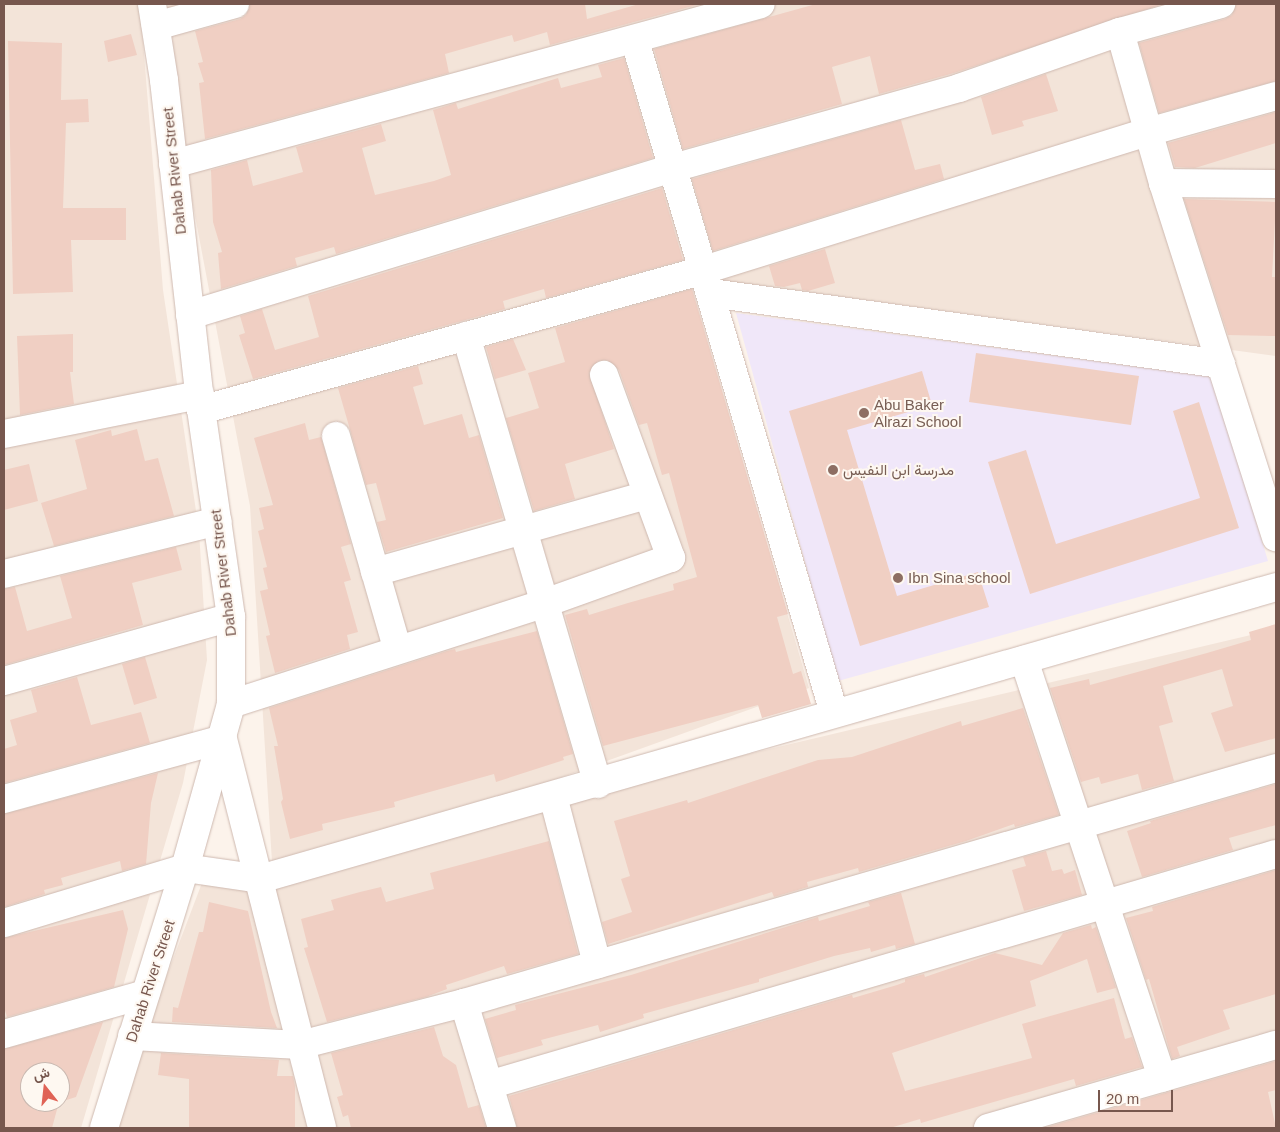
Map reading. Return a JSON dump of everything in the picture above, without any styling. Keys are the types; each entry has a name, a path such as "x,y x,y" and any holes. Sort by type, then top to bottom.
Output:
{"street":[{"path":"154,15 235,4"},
{"path":"173,164 635,40 761,4"},
{"path":"190,315 673,168 959,88 1120,32 1221,4"},
{"name":"Dahab River Street","path":"104,1128 185,868 223,739 231,704 231,617 200,402 154,15"},
{"path":"1120,32 1163,183 1276,537"},
{"path":"635,40 708,281 834,713"},
{"path":"4,434 200,402 466,336 708,281 1148,132 1276,96"},
{"path":"1163,183 1276,184"},
{"path":"708,281 1221,364"},
{"path":"466,336 598,784"},
{"path":"231,704 397,648 544,603 670,558 604,375"},
{"path":"336,436 397,648"},
{"path":"375,572 648,495"},
{"path":"4,574 218,521"},
{"path":"4,923 185,868 260,879 598,784 834,713 1276,587"},
{"path":"4,681 231,617"},
{"path":"1024,660 1162,1078"},
{"path":"4,799 223,739 322,1128"},
{"path":"132,1036 300,1045 464,1003 1276,768"},
{"path":"553,796 597,964"},
{"path":"489,1085 1276,854"},
{"path":"4,1034 145,994"},
{"path":"464,1003 502,1128"},
{"path":"988,1128 1046,1120 1162,1078 1276,1045"}],"shaded area":[{"path":"4,4 140,4 163,290 199,531 207,660 183,783 81,1128 4,1128"},
{"path":"168,4 1276,4 1276,356 756,285 694,294 809,688 543,784 272,862 250,506 192,200"},
{"path":"736,313 1213,377 1268,561 838,681"},
{"path":"1276,629 1276,1128 113,1128 135,1059 205,875 255,883 702,765"}],"building":[{"path":"250,4 585,4 587,19 639,4 700,4 550,45 547,32 514,42 512,35 445,54 449,73 205,139 199,83 204,82 198,63 203,62 195,31 240,19 246,15"},
{"path":"816,4 1163,4 954,73 879,94 870,56 832,67 842,104 683,149 654,49"},
{"path":"1236,4 1276,4 1276,81 1159,113 1139,43 1225,19 1232,15"},
{"path":"131,34 137,55 108,62 104,41"},
{"path":"8,41 62,43 61,100 88,99 89,122 66,123 63,208 126,208 126,240 71,240 73,292 13,294"},
{"path":"624,58 653,158 336,254 334,247 295,258 297,266 221,289 218,253 222,252 213,222 211,170 247,160 253,186 303,172 296,147 381,124 386,141 362,148 375,195 434,181 451,175 433,110 456,103 458,109 558,78 561,88 602,77 598,65"},
{"path":"1046,74 1058,111 1022,121 1024,126 992,135 981,97"},
{"path":"1276,112 1276,143 1195,168 1175,167 1168,143"},
{"path":"901,120 915,170 940,164 944,179 713,251 692,179"},
{"path":"662,188 683,260 546,298 544,289 503,301 505,309 253,379 239,335 245,333 240,316 262,309 275,350 319,337 308,296"},
{"path":"1184,199 1276,202 1272,277 1276,277 1276,336 1228,335"},
{"path":"825,249 835,283 808,291 802,290 800,283 784,287 775,286 769,266"},
{"path":"692,289 788,614 777,617 793,674 801,671 811,704 762,718 758,705 603,746 565,615 587,609 589,615 674,590 673,584 697,577 669,473 662,475 647,423 639,425 619,370 607,360 598,361 589,373 614,449 565,464 575,499 534,511 506,418 539,408 528,373 565,362 555,328"},
{"path":"73,334 73,372 70,372 74,404 20,415 17,336"},
{"path":"513,339 526,370 495,379 486,347"},
{"path":"976,353 1139,376 1131,425 969,402"},
{"path":"418,366 423,384 413,387 424,425 462,414 469,438 479,435 503,518 386,552 377,522 386,520 376,483 366,485 338,388"},
{"name":"مدرسة ابن النفيس","path":"922,371 932,405 847,430 897,596 978,572 989,607 860,646 789,411"},
{"path":"1199,402 1239,528 1030,594 988,462 1026,450 1056,544 1200,498 1173,411"},
{"path":"305,423 309,440 321,437 351,544 341,547 351,580 344,582 358,632 347,635 350,649 275,673 266,636 270,635 260,591 268,589 263,568 267,567 258,531 264,529 259,508 273,505 254,438"},
{"path":"137,429 145,461 158,458 174,516 54,546 41,503 87,489 75,440 111,430 112,436"},
{"path":"29,464 38,501 4,510 4,470"},
{"path":"176,547 182,570 132,583 143,625 4,665 4,589 15,587 27,631 72,618 60,576"},
{"path":"1276,624 1276,738 1225,752 1211,713 1233,706 1222,669 1163,686 1173,722 1159,726 1174,781 1142,790 1138,774 1101,784 1099,777 1081,782 1050,688 1089,679 1090,685 1207,653 1251,640 1249,632"},
{"path":"537,631 573,754 563,757 564,760 496,782 494,774 394,802 395,807 322,824 323,830 290,839 281,802 283,799 274,746 278,746 269,708 447,651 455,649 456,652"},
{"path":"145,657 157,698 134,705 122,664"},
{"path":"77,677 91,725 141,712 150,743 4,783 4,749 17,745 10,720 37,712 31,690"},
{"path":"1023,708 1059,815 1015,827 1014,824 966,841 859,872 858,868 807,882 808,887 774,897 772,892 608,944 602,922 632,912 621,879 630,876 614,821 687,800 688,803 818,760 852,757 961,721 962,726"},
{"path":"158,773 151,803 146,864 122,871 120,861 61,878 63,885 44,890 45,894 4,907 4,814"},
{"path":"1276,784 1276,825 1229,838 1233,850 1142,877 1127,831 1151,823 1150,821"},
{"path":"549,841 578,954 507,974 504,966 446,985 447,989 426,997 327,1022 304,948 308,947 301,919 334,910 331,900 381,887 386,902 434,889 430,873"},
{"path":"1046,851 1052,871 1062,869 1064,874 1075,870 1082,895 1024,911 1012,870 1026,866 1023,857"},
{"path":"1276,870 1276,994 1223,1010 1230,1029 1177,1047 1180,1056 1172,1059 1149,979 1146,980 1126,918 1153,911 1152,907"},
{"path":"901,893 915,944 896,949 895,945 871,952 870,948 834,956 759,979 759,982 643,1014 644,1018 600,1032 598,1025 541,1040 543,1045 497,1058 485,1019 516,1010 515,1005 631,975 818,917 819,921 870,906 868,902"},
{"path":"209,902 248,911 271,1012 277,1028 172,1022 173,1007 178,1008 199,932 203,932"},
{"path":"123,910 128,929 114,987 7,1017 4,1007 4,938"},
{"path":"1091,925 1092,929 1096,927 1116,988 1097,993 1087,959 1030,981 1036,1006 892,1053 905,1091 1032,1058 1022,1024 1114,998 1125,1039 1132,1037 1142,1067 1076,1086 1074,1079 921,1123 920,1119 890,1128 517,1128 509,1096 852,995 853,998 897,985 905,982 905,979 924,974 925,977 995,953 1042,965 1063,933"},
{"path":"103,1022 76,1097 70,1099 70,1062 20,1062 20,1112 56,1112 52,1128 4,1128 4,1049"},
{"path":"434,1027 443,1056 456,1065 468,1108 479,1105 486,1128 351,1128 348,1115 343,1117 337,1097 343,1095 331,1053"},
{"path":"161,1053 279,1060 277,1076 293,1076 295,1086 295,1128 189,1128 189,1079 158,1075"},
{"path":"1276,1061 1276,1090 1268,1092 1276,1128 1044,1128"}],"place":[{"name":"Abu Baker Alrazi School","path":"864,413"},
{"name":"مدرسة ابن النفيس","path":"833,470"},
{"name":"Ibn Sina school","path":"898,578"}]}
